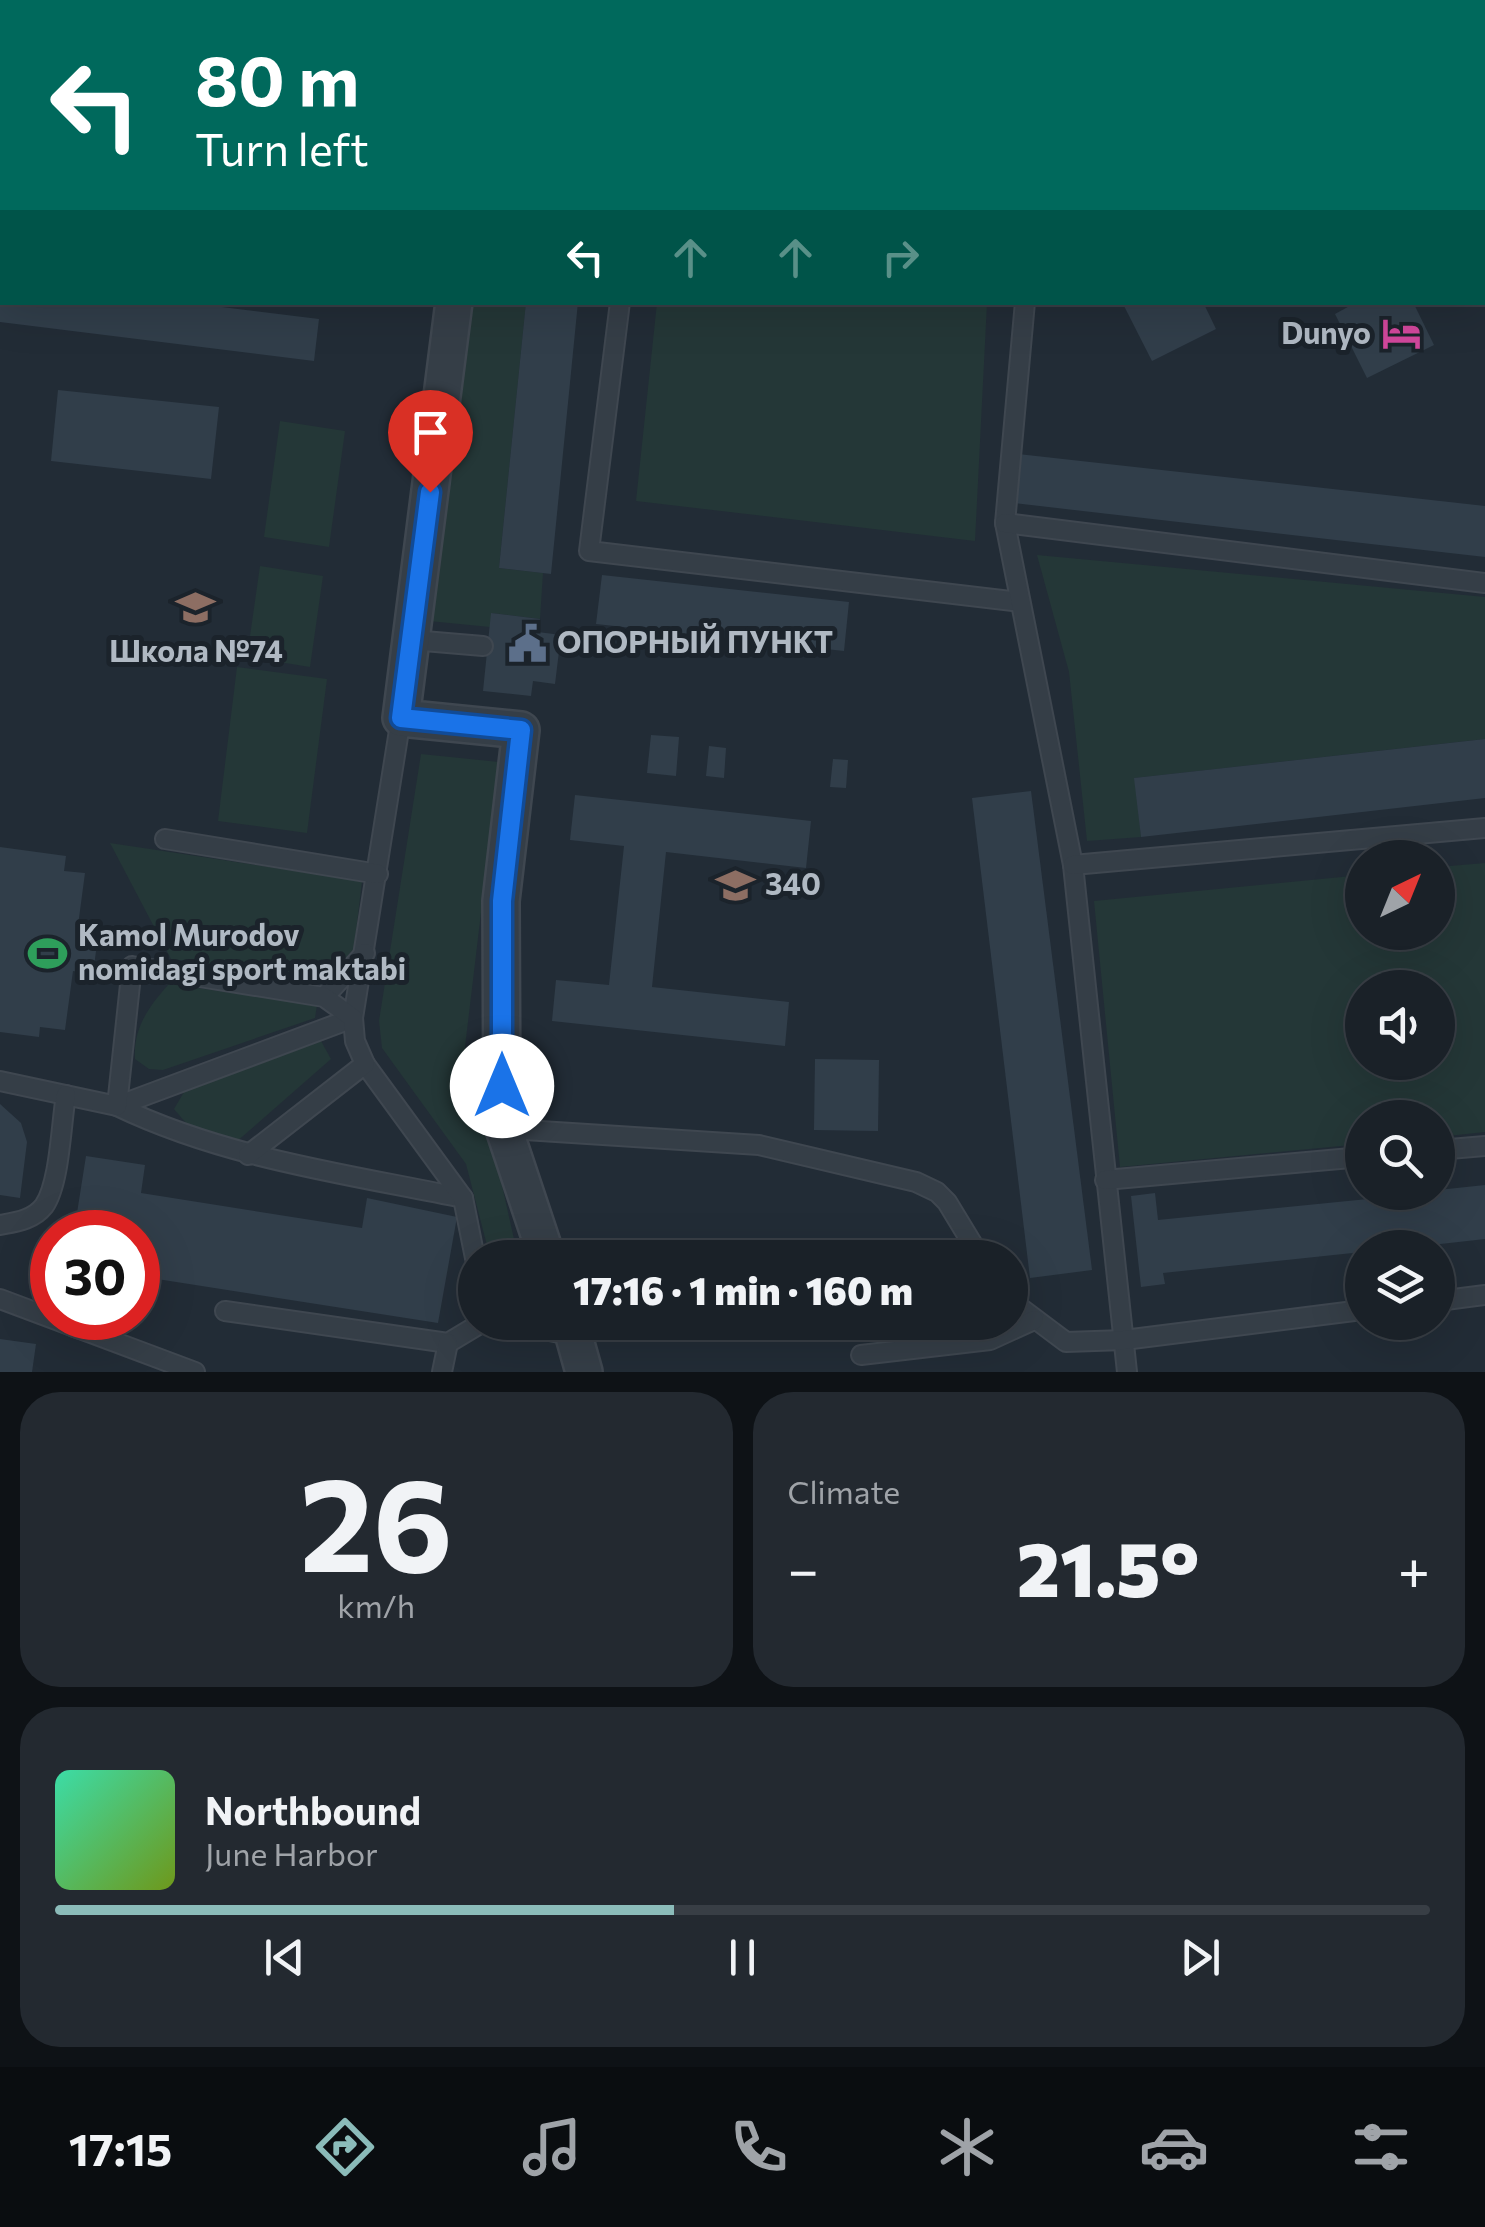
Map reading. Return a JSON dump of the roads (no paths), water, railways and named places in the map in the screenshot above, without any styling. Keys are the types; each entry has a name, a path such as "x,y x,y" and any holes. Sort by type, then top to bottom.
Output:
{"street":[{"path":"454,305 401,718 521,730 502,901 502,1124 541,1240"},
{"path":"575,1340 584,1372"}],"lane":[{"path":"620,305 589,551 1020,602"},
{"path":"1025,305 1004,523 1072,865 1126,1372"},
{"path":"1004,523 1485,583"},
{"path":"412,640 484,646"},
{"path":"401,718 353,1018 355,1040 365,1064 463,1198 472,1240"},
{"path":"1072,865 1485,828"},
{"path":"164,839 378,874"},
{"path":"324,996 366,952"},
{"path":"117,1106 132,966 324,996 353,1018"},
{"path":"117,1106 353,1018"},
{"path":"248,1154 365,1064"},
{"path":"0,1081 117,1106 248,1154 463,1198"},
{"path":"0,1224 27,1220 43,1208 52,1186 66,1095"},
{"path":"502,1124 525,1130 759,1145 916,1182 938,1192 970,1240"},
{"path":"1455,1149 1485,1146"},
{"path":"1105,1180 1345,1159"},
{"path":"1455,1298 1485,1295"},
{"path":"0,1299 195,1372"},
{"path":"224,1311 448,1343 458,1337"},
{"path":"1028,1315 1066,1342 1124,1340 1345,1312"},
{"path":"861,1355 990,1340 1034,1320"},
{"path":"442,1372 448,1343"}],"place":[{"name":"Dunyo","path":"1401,334"},
{"name":"Школа №74","path":"196,608"},
{"name":"ОПОРНЫЙ ПУНКТ","path":"527,643"},
{"name":"340","path":"735,885"},
{"name":"Kamol Murodov nomidagi sport maktabi","path":"48,953"}]}
